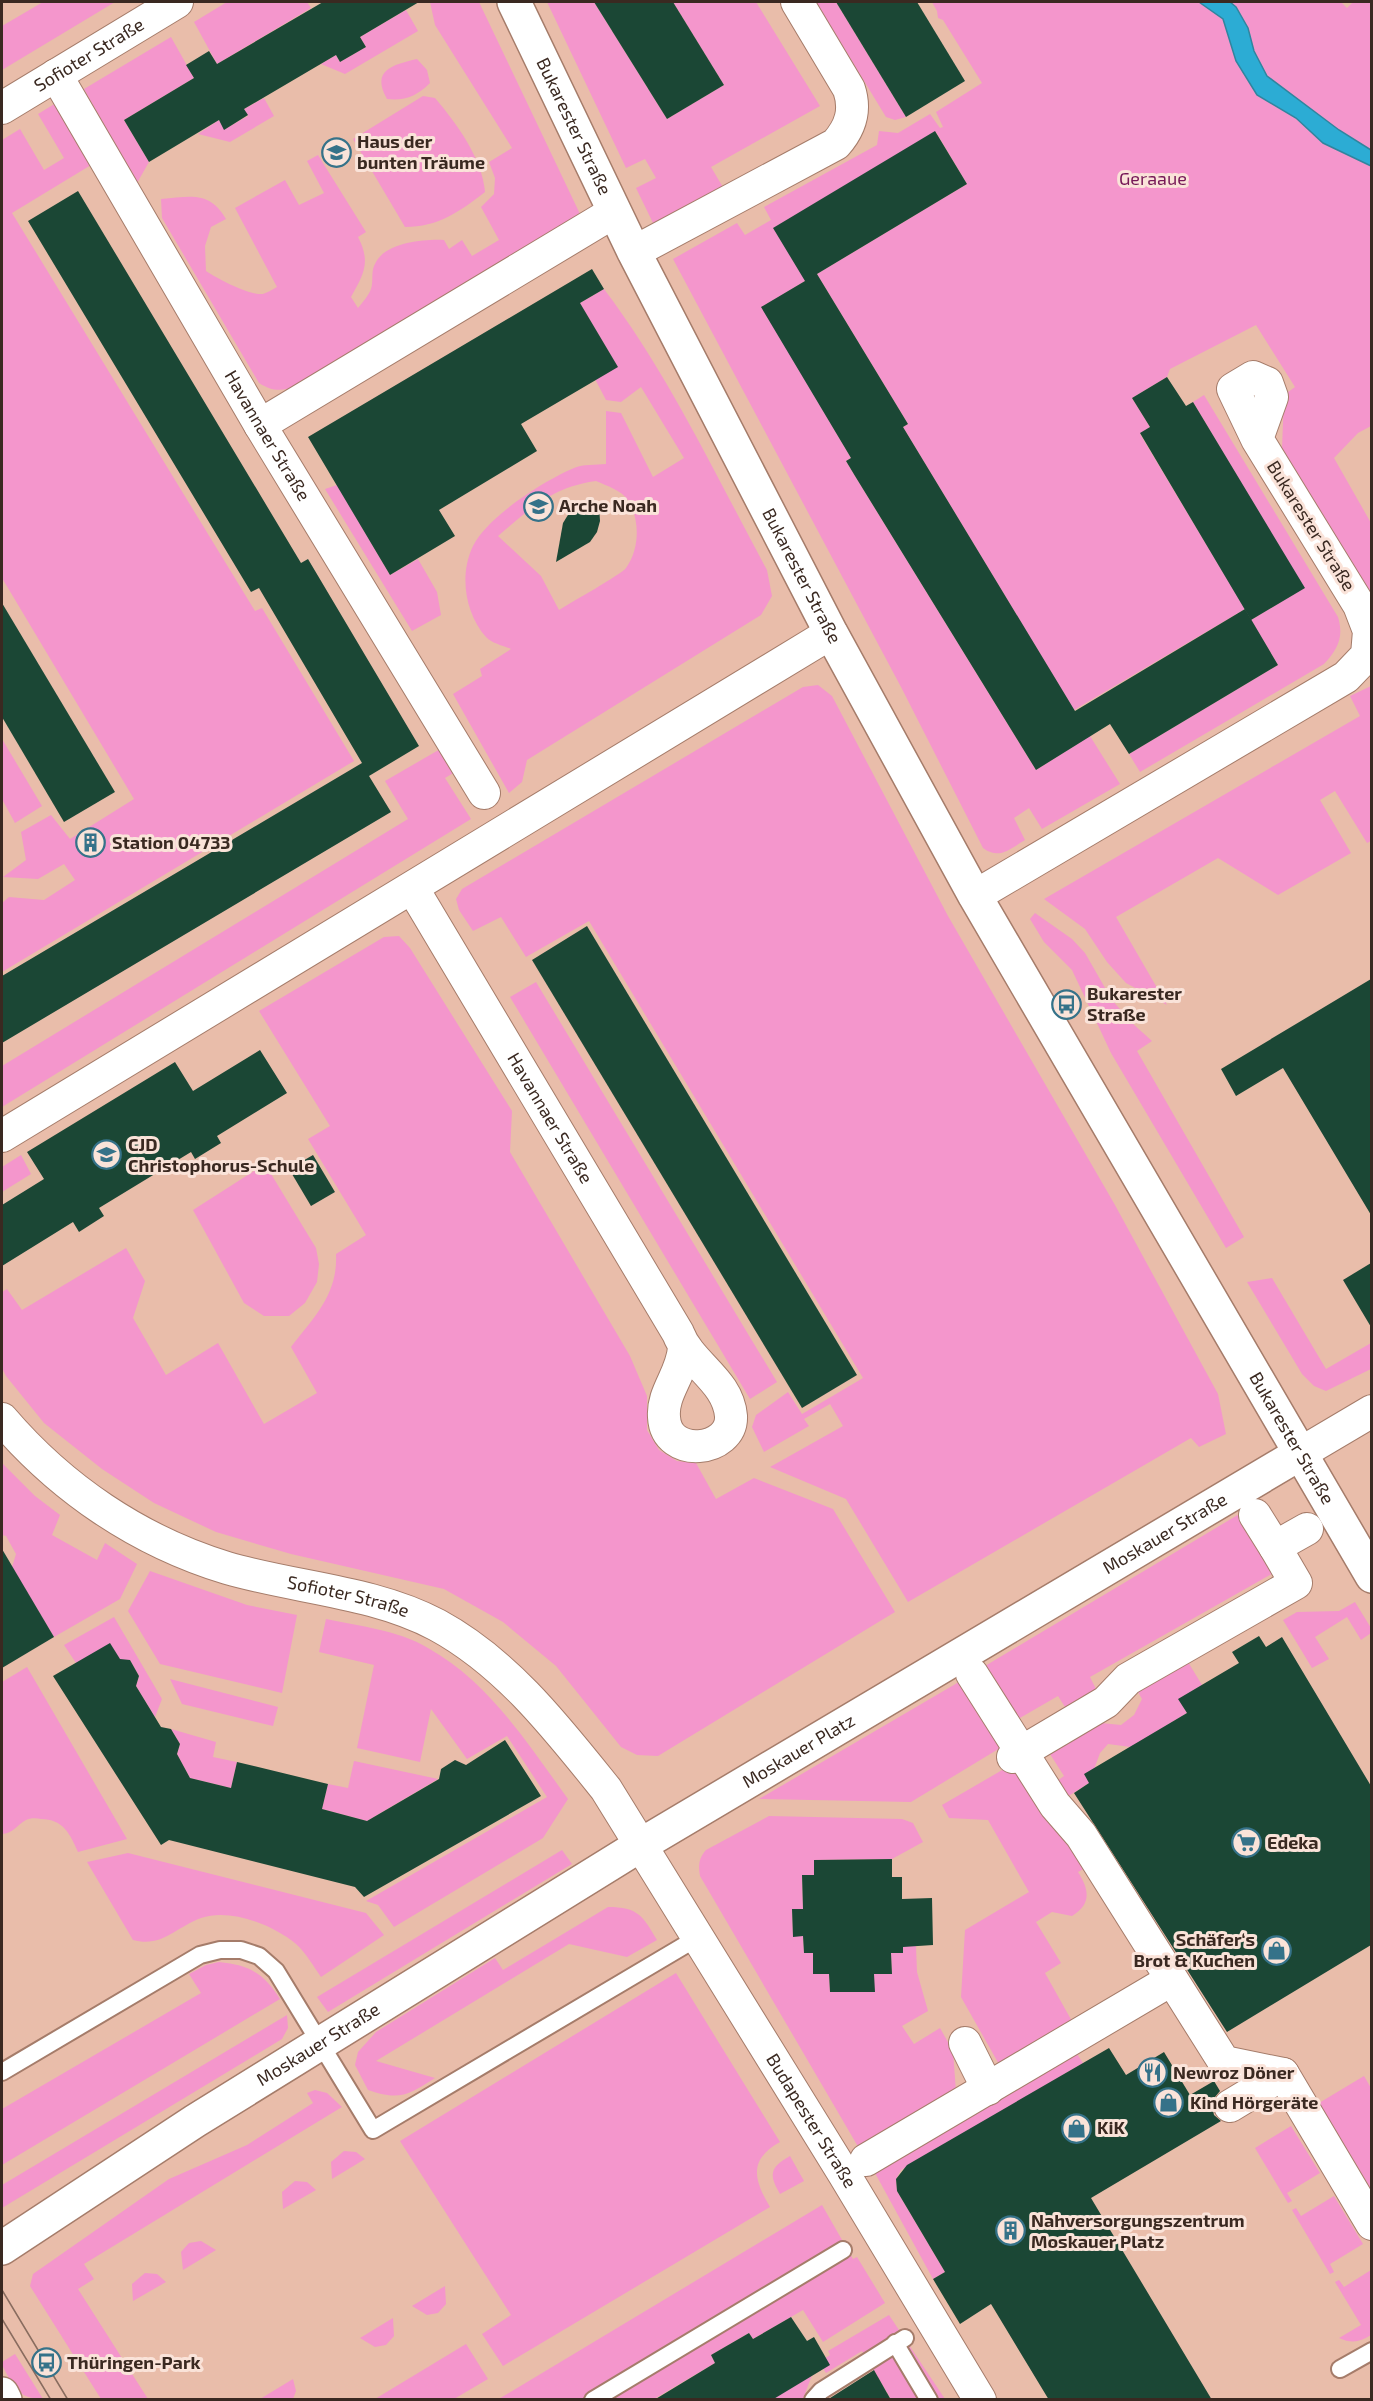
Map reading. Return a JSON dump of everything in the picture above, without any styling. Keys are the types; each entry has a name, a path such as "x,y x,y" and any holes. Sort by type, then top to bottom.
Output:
{"street":[{"name":"Sofioter Straße","path":"2,108 177,2"},
{"name":"Bukarester Straße","path":"514,2 634,252 831,633 975,896 1371,1576"},
{"path":"634,252 836,144 846,133 854,102 849,89 798,2"},
{"name":"Havannaer Straße","path":"56,75 260,425 484,793"},
{"path":"260,425 615,212"},
{"name":"Bukarester Straße","path":"975,896 1346,677 1367,655 1370,645 1365,616 1257,439"},
{"path":"2,1136 413,889 831,633"},
{"name":"Havannaer Straße","path":"413,889 678,1333 684,1348"},
{"name":"Moskauer Straße","path":"965,1665 1371,1411"},
{"name":"Sofioter Straße","path":"2,1419 29,1449 87,1498 115,1518 156,1540 226,1568 395,1609 435,1624 468,1644 505,1673 572,1746 606,1789 639,1846"},
{"path":"1017,1754 1106,1702 1128,1679 1296,1583 1255,1515"},
{"path":"1275,1546 1307,1528"},
{"path":"965,1665 1017,1754 1055,1805 1081,1835 1170,1980 1224,2062 1283,2074 1361,2189 1371,2224"},
{"name":"Moskauer Platz","path":"639,1846 965,1665"},
{"name":"Moskauer Straße","path":"2,2248 185,2127 639,1846"},
{"name":"Budapester Straße","path":"639,1846 697,1938 855,2167 980,2400"},
{"path":"855,2167 1170,1980"},
{"path":"965,2043 988,2089"},
{"path":"1230,2106 1283,2074"},
{"path":"2,2394 5,2400"}],"lane":[{"path":"2,2072 184,1963 220,1950 241,1950 259,1956 276,1971 373,2130 697,1938"},
{"path":"593,2400 843,2250"},
{"path":"813,2400 821,2391 900,2341 929,2400"},
{"path":"1340,2369 1371,2351"}],"green space":[{"path":"43,2 115,2 2,70 2,26"},
{"path":"227,2 307,2 311,8 217,64 194,22"},
{"path":"430,2 479,2 580,214 297,386 282,390 269,388 259,383 162,218 161,199 198,197 213,203 226,219 211,227 205,246 206,271 239,288 264,294 277,287 235,208 285,180 299,205 324,193 307,161 318,155 366,232 358,237 365,261 362,274 351,297 358,308 371,289 374,265 381,255 397,246 417,241 444,240 449,249 462,240 472,256 499,240 481,207 494,194 495,178 489,162 512,148 435,25"},
{"path":"547,2 594,2 667,119 724,85 673,2 756,2 820,106 711,167 724,189 654,225 636,188 656,178 645,159 626,168"},
{"path":"816,2 836,2 906,117 895,120 886,117"},
{"name":"Geraaue","path":"932,2 1341,2 1347,8 1353,2 1371,2 1371,426 1358,433 1334,458 1371,523 1371,604 1282,449 1284,395 1295,387 1256,325 1170,369 1167,377 1132,398 1150,427 1140,434 1245,609 1074,710 903,427 908,424 817,274 967,184 936,132 805,281 762,307 851,458 846,461 1036,770 1090,736 1120,784 1042,829 1029,808 1014,818 1025,840 999,853 983,848 901,687 673,259 737,223 745,235 771,220 764,207 877,145 879,131 898,133 930,114 940,128 943,127 936,112 982,83 943,20 938,18"},
{"path":"406,10 418,31 345,74 321,64 336,55 340,62 366,47 360,37"},
{"path":"171,37 194,78 124,120 149,162 137,183 84,89"},
{"path":"417,59 427,70 430,83 410,97 387,99 381,81 383,75 392,67"},
{"path":"423,96 435,98 460,130 474,154 485,192 448,217 428,224 405,227 353,139"},
{"path":"264,98 274,116 230,142 198,134 219,120 225,129 248,116 244,109"},
{"path":"56,103 91,165 12,213 255,611 262,608 354,761 2,972 2,903 9,897 44,900 75,880 64,864 38,879 3,877 26,860 21,832 51,815 70,839 134,799 2,578 2,140 20,129 44,170 64,158 38,114"},
{"path":"604,289 628,322 691,426 767,570 772,596 761,615 527,760 522,782 509,793 453,694 482,676 480,669 511,649 488,639 473,617 465,581 473,546 491,523 533,490 578,467 606,464 606,411 621,413 653,477 684,458 641,387 621,402 606,400 595,379 617,366 587,315 575,306","holes":["596,481 622,494 628,500 635,516 637,534 634,552 626,568 559,610 541,576 498,536 543,500 567,488"]},
{"path":"1204,395 1338,617 1340,637 1336,648 1324,664 1140,772 1129,754 1278,665 1251,620 1304,588 1193,402"},
{"path":"337,485 390,575 418,559 437,592 441,615 412,631 325,489"},
{"path":"818,685 832,696 948,916 1115,1205 1218,1394 1226,1434 1199,1447 1191,1438 908,1602 846,1499 770,1467 843,1426 830,1404 804,1419 809,1426 764,1452 752,1427 756,1415 788,1392 802,1414 863,1378 589,921 526,957 501,917 473,931 459,910 456,899 462,889 803,687"},
{"path":"1371,686 1371,841 1367,843 1335,791 1320,800 1351,853 1278,895 1218,858 1116,917 1167,1005 1126,983 1107,962 1085,929 1044,899 1360,716 1350,696"},
{"path":"2,739 42,806 15,823 2,799"},
{"path":"442,748 455,772 445,778 471,819 2,1107 2,1066 408,819 385,781"},
{"path":"1035,913 1072,939 1085,953 1112,1000 1152,1041 1137,1051 1244,1237 1226,1248 1111,1053 1072,970 1044,942 1030,919"},
{"path":"399,936 410,948 512,1111 510,1152 630,1356 647,1396 647,1430 659,1450 677,1461 696,1463 716,1499 754,1478 833,1509 895,1612 658,1756 637,1755 621,1747 556,1666 503,1622 444,1589 291,1554 216,1532 154,1503 102,1469 44,1423 2,1368 2,1292 7,1289 22,1310 126,1248 145,1281 133,1318 166,1375 218,1343 264,1424 317,1393 291,1347 329,1293 336,1268 336,1254 366,1235 308,1139 330,1126 259,1011 384,937"},
{"path":"536,982 777,1382 750,1399 510,997"},
{"path":"21,1155 31,1174 2,1192 2,1167"},
{"path":"265,1164 316,1248 319,1264 317,1282 305,1303 289,1316 264,1316 244,1303 193,1210"},
{"path":"1272,1278 1326,1369 1371,1343 1371,1369 1326,1391 1314,1386 1302,1374 1247,1282"},
{"path":"2,1463 35,1496 60,1515 52,1535 97,1560 105,1543 137,1564 120,1599 54,1637 12,1567 16,1554 6,1536 2,1535"},
{"path":"1241,1513 1275,1572 1090,1677 1096,1689 1065,1707 1058,1696 1013,1722 980,1669"},
{"path":"150,1571 247,1605 297,1615 282,1693 160,1664 128,1611"},
{"path":"1355,1602 1371,1628 1371,1633 1361,1640 1347,1617 1315,1637 1329,1659 1312,1668 1283,1620 1297,1612 1339,1611"},
{"path":"114,1617 162,1699 155,1717 136,1686 139,1676 130,1660 76,1663 64,1645"},
{"path":"326,1619 378,1629 404,1637 450,1662 489,1696 522,1736 568,1799 543,1838 394,1927 378,1905 366,1901 547,1797 507,1736 467,1759 431,1709 420,1762 357,1748 374,1665 319,1652"},
{"path":"1188,1662 1202,1685 1179,1699 1187,1713 1131,1747 1108,1744 1100,1753 1089,1783 1067,1797 1057,1781 1064,1776 1050,1754 1101,1723 1121,1725 1134,1715 1142,1699 1138,1692"},
{"path":"27,1667 127,1839 78,1852 69,1834 60,1825 49,1820 35,1818 26,1820 12,1831 2,1834 2,1682"},
{"path":"170,1679 278,1707 273,1726 182,1704"},
{"path":"964,1679 1005,1745 911,1802 759,1799"},
{"path":"171,1729 216,1742 213,1757 237,1762 231,1788 190,1778 177,1754 180,1744"},
{"path":"354,1761 438,1779 367,1821 322,1809 328,1784 348,1788"},
{"path":"1016,1762 1067,1843 1089,1866 1078,1872 1085,1884 1087,1896 1083,1906 1072,1916 1052,1912 1036,1922 1061,1963 1045,1973 1073,2023 1000,2066 961,1997 965,1930 1029,1892 988,1820 949,1818 942,1805"},
{"path":"769,1816 902,1819 913,1823 923,1842 892,1859 814,1860 814,1875 802,1875 803,1909 792,1909 793,1936 803,1936 804,1953 813,1953 813,1974 829,1974 830,1992 874,1991 874,1974 892,1974 891,1953 903,1953 903,1937 916,1946 917,1972 928,2011 902,2026 914,2044 940,2028 953,2051 956,2092 860,2150 700,1876 700,1862 706,1850"},
{"path":"562,1850 572,1864 328,2012 317,1997"},
{"path":"128,1853 366,1913 384,1935 321,1977 303,1952 287,1937 264,1925 238,1917 213,1915 192,1922 161,1939 143,1942 133,1940 87,1862"},
{"path":"608,1907 618,1907 638,1914 657,1940 627,1957 569,1944 376,2061 435,2078 418,2089 396,2096 368,2090 355,2065 358,2052 376,2032 495,1958 503,1970"},
{"path":"219,1962 239,1965 255,1972 268,1983 280,1999 2,2165 2,2109 201,1993 189,1974 206,1965"},
{"path":"676,1973 780,2142 763,2156 757,2171 760,2188 770,2207 503,2366 482,2334 511,2315 400,2141"},
{"path":"287,2015 288,2028 282,2039 2,2208 2,2185"},
{"path":"1077,2054 1083,2063 901,2170 896,2179 897,2191 945,2272 933,2279 875,2173"},
{"path":"1364,2076 1371,2088 1371,2189 1319,2103"},
{"path":"315,2090 327,2093 342,2107 84,2264 94,2279 78,2289 148,2399 101,2399 30,2286 33,2274 169,2179 247,2145 313,2103 307,2093"},
{"path":"1291,2126 1320,2173 1287,2193 1292,2201 1288,2203 1255,2148"},
{"path":"344,2151 356,2152 365,2159 332,2179 331,2162"},
{"path":"790,2156 804,2181 780,2194 774,2182 773,2172 778,2164"},
{"path":"295,2181 307,2182 316,2190 283,2209 282,2192"},
{"path":"1334,2196 1363,2244 1330,2264 1334,2272 1330,2274 1292,2210 1296,2208 1301,2216"},
{"path":"822,2205 853,2259 857,2257 885,2303 823,2342 803,2310 753,2339 749,2333 711,2355 715,2363 654,2399 497,2400"},
{"path":"201,2241 216,2250 183,2270 181,2252 189,2243"},
{"path":"1371,2270 1371,2335 1356,2341 1339,2338 1361,2325 1335,2282 1339,2280 1344,2287"},
{"path":"145,2273 157,2274 166,2282 133,2301 132,2284"},
{"path":"445,2286 446,2304 438,2313 427,2315 412,2306"},
{"path":"889,2315 945,2399 891,2399 862,2351 826,2373 819,2362 830,2355 828,2351"},
{"path":"393,2318 394,2336 386,2345 375,2347 360,2338"},
{"path":"466,2344 488,2379 454,2399 375,2399"},
{"path":"15,2354 43,2399 22,2394 13,2385 2,2362"},
{"path":"812,2375 803,2399 772,2399"},
{"path":"293,2379 296,2391 293,2399 260,2399"}],"water":[{"path":"1199,2 1230,2 1236,7 1248,28 1254,51 1267,76 1339,130 1371,150 1371,166 1323,143 1296,118 1257,95 1236,61 1223,19"}],"building":[{"path":"323,2 419,2 360,37 366,47 340,62 336,55 244,109 248,115 224,130 219,120 149,162 124,120 194,78 186,65 209,51 217,64"},
{"path":"594,2 673,2 724,85 667,119"},
{"path":"836,2 917,2 965,81 906,117"},
{"path":"935,131 967,184 817,274 908,424 903,427 1075,711 1245,609 1278,665 1129,754 1110,724 1036,770 846,461 851,458 761,307 805,281 773,228"},
{"path":"78,191 301,563 308,559 419,746 369,776 391,812 2,1043 2,976 362,763 259,588 251,592 28,221"},
{"path":"592,269 604,289 580,303 618,367 521,424 537,451 439,510 455,536 390,575 308,437"},
{"path":"1167,377 1186,406 1193,402 1305,588 1251,620 1140,433 1150,427 1132,398"},
{"path":"582,505 599,506 600,521 597,532 590,542 556,562 563,523 571,510"},
{"path":"2,603 115,792 64,822 2,717"},
{"path":"587,926 857,1375 802,1408 532,960"},
{"path":"1371,979 1371,1215 1283,1068 1236,1096 1221,1069"},
{"name":"CJD Christophorus-Schule","path":"260,1050 287,1093 217,1136 221,1143 195,1159 191,1152 99,1208 104,1216 79,1232 73,1222 2,1266 2,1205 44,1179 27,1152 175,1062 193,1091"},
{"path":"313,1155 335,1192 311,1206 289,1169"},
{"path":"1371,1263 1371,1327 1343,1280"},
{"path":"2,1549 54,1637 2,1668"},
{"path":"1259,1636 1266,1647 1282,1637 1371,1786 1371,1945 1227,2032 1074,1793 1089,1783 1084,1774 1187,1713 1178,1699 1239,1663 1232,1652"},
{"path":"110,1643 120,1659 130,1660 139,1676 136,1686 161,1727 171,1729 180,1744 177,1754 190,1778 231,1788 237,1762 328,1784 322,1809 367,1821 439,1779 441,1769 455,1760 466,1765 505,1740 541,1796 364,1897 355,1887 169,1840 161,1845 53,1676"},
{"path":"892,1859 892,1877 902,1877 902,1899 932,1898 933,1945 903,1947 903,1953 891,1953 892,1974 874,1974 875,1992 830,1992 829,1974 813,1974 813,1953 804,1953 803,1936 793,1937 792,1909 803,1909 802,1875 814,1875 814,1860"},
{"name":"Nahversorgungszentrum Moskauer Platz","path":"1109,2048 1126,2075 1164,2052 1190,2095 1214,2081 1220,2091 1212,2106 1214,2115 1221,2121 1091,2198 1212,2400 1049,2400 991,2304 960,2324 933,2279 945,2272 897,2191 896,2179 907,2165"},
{"path":"791,2317 807,2341 814,2337 830,2365 772,2400 654,2400 715,2363 711,2355 749,2333 753,2339"},
{"path":"874,2370 891,2400 827,2400 863,2377"}],"tram line":[{"path":"2,2290 68,2400"},
{"path":"2,2319 51,2400"}],"place":[{"name":"Haus der bunten Träume","path":"336,152"},
{"name":"Arche Noah","path":"538,506"},
{"name":"Station 04733","path":"91,843"},
{"name":"Bukarester Straße","path":"1066,1004"},
{"name":"CJD Christophorus-Schule","path":"107,1155"},
{"name":"Edeka","path":"1246,1843"},
{"name":"Schäfer‘s Brot & Kuchen","path":"1276,1950"},
{"name":"Newroz Döner","path":"1152,2073"},
{"name":"Kind Hörgeräte","path":"1169,2103"},
{"name":"KiK","path":"1076,2128"},
{"name":"Nahversorgungszentrum Moskauer Platz","path":"1010,2231"},
{"name":"Thüringen-Park","path":"46,2363"}]}
